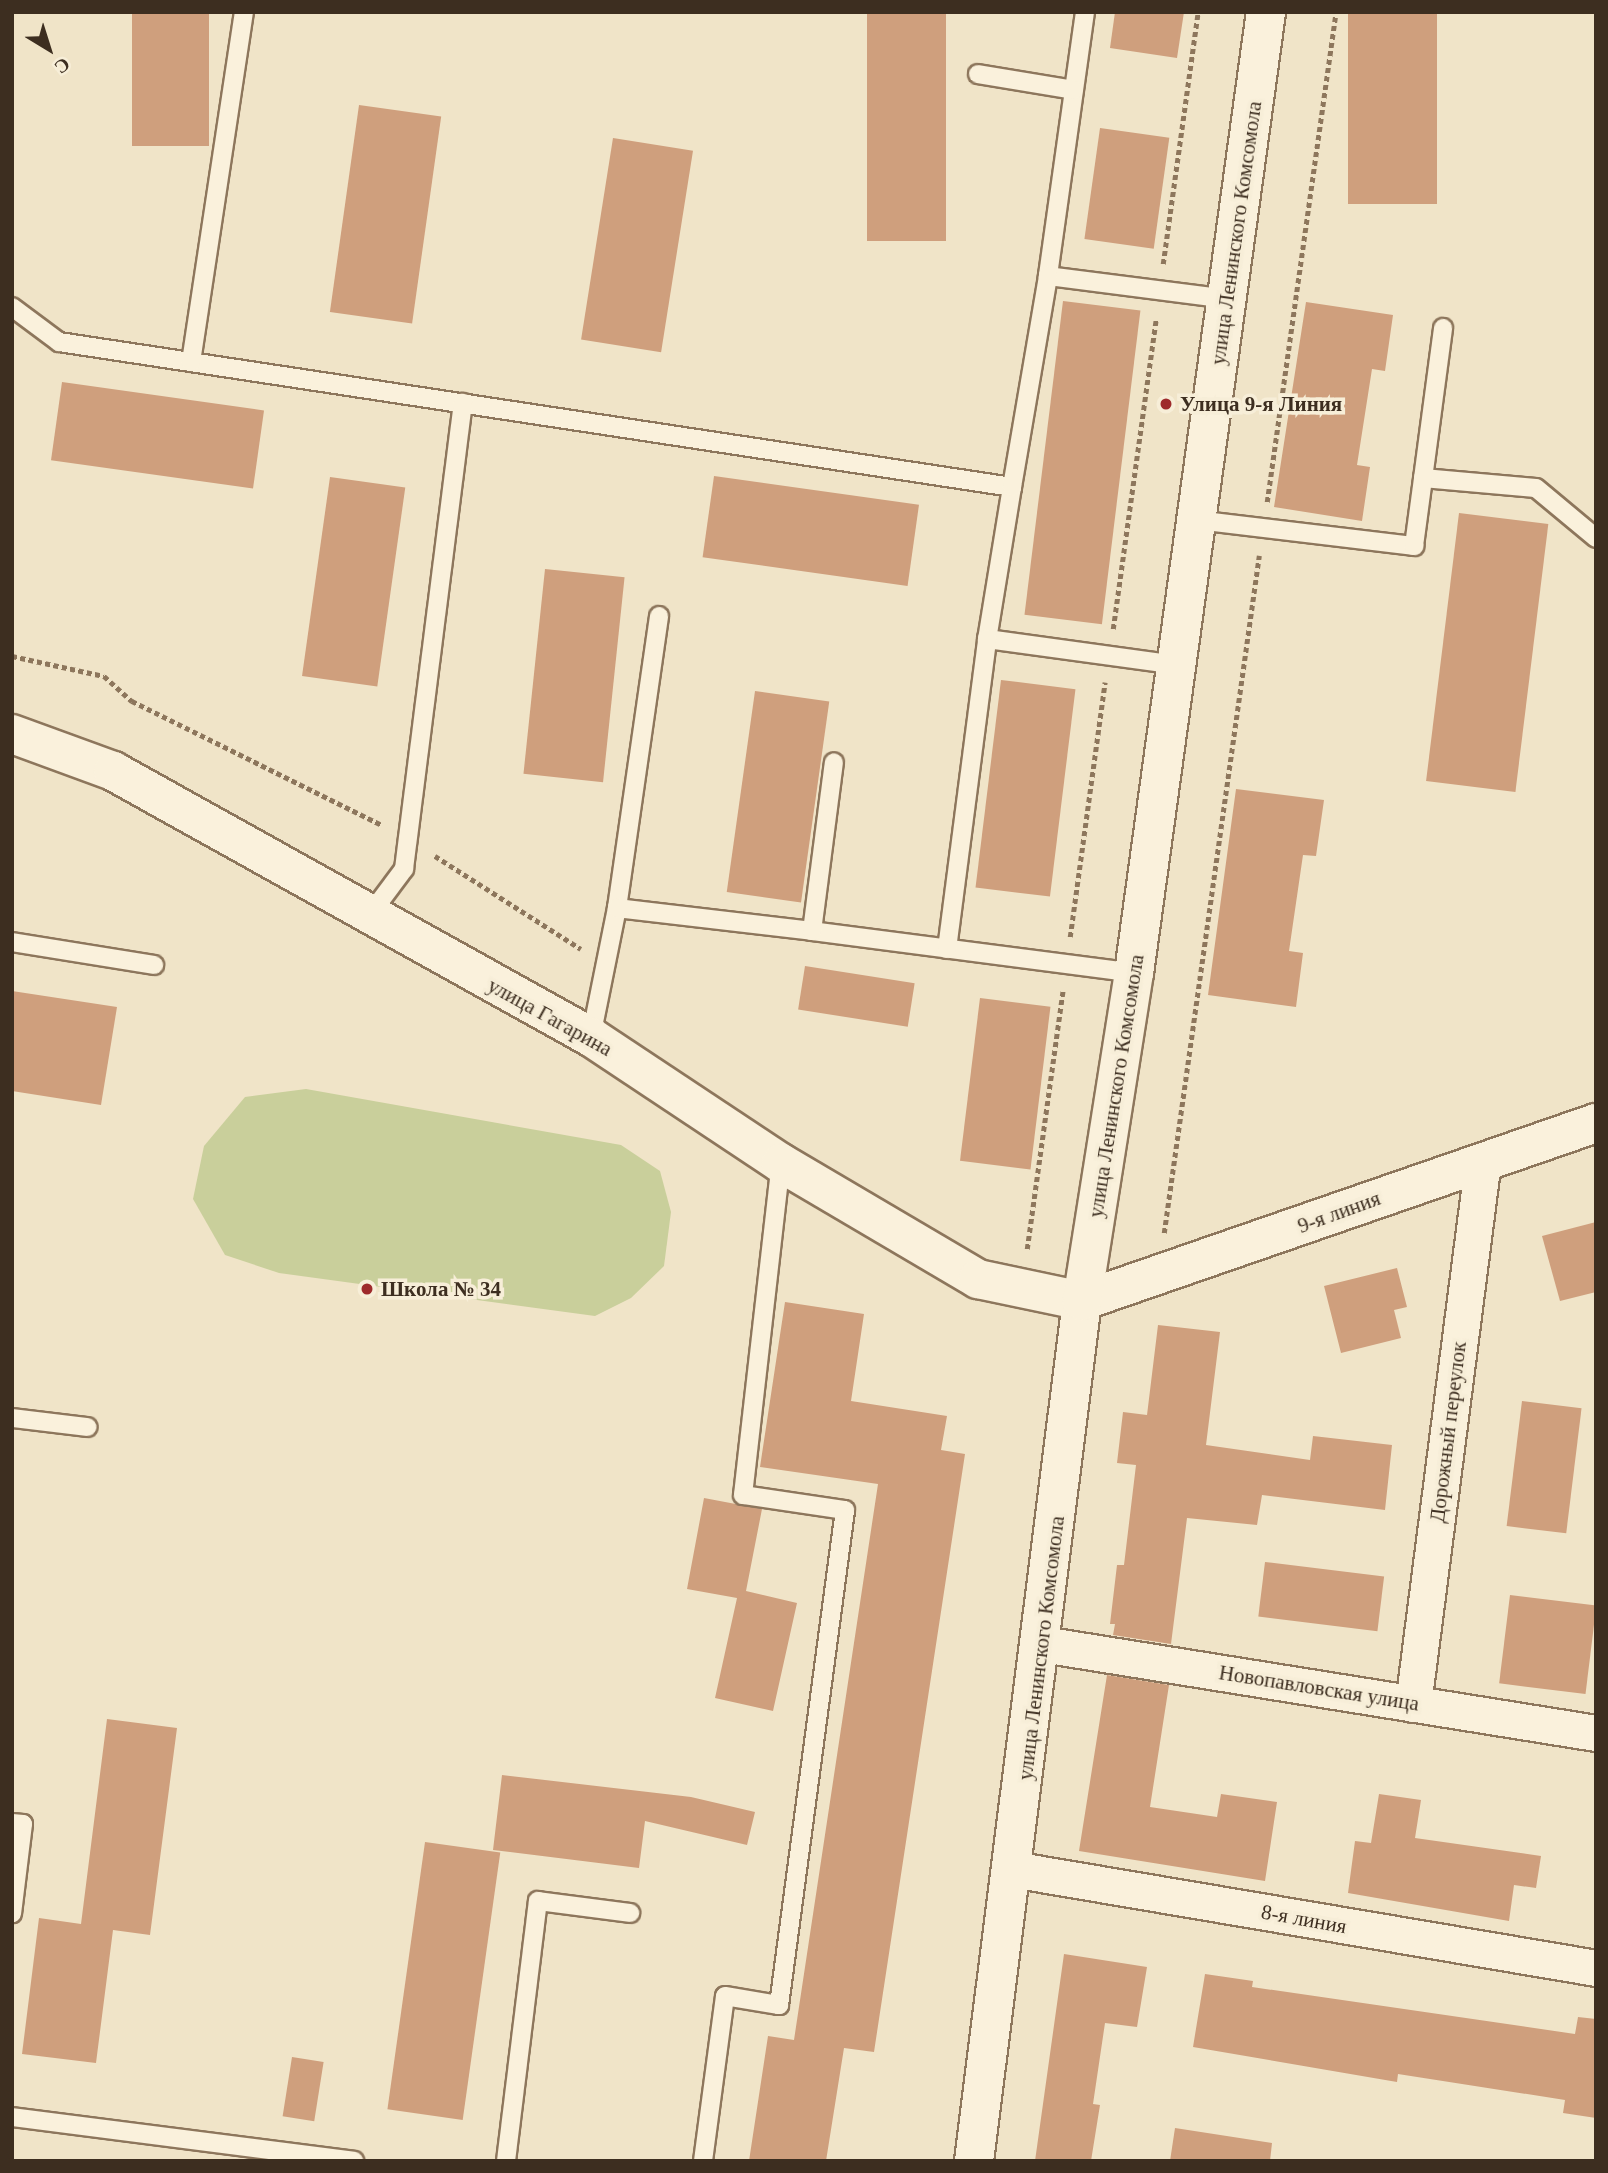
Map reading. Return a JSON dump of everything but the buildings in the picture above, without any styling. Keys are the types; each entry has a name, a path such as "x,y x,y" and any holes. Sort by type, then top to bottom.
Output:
{"street":[{"name":"улица Ленинского Комсомола","path":"974,2161 1042,1644 1082,1301 1134,973 1266,12"},
{"name":"улица Гагарина","path":"12,734 113,771 369,916 591,1037 781,1163 978,1279 1082,1301"},
{"name":"9-я линия","path":"1082,1301 1596,1123"},
{"name":"Дорожный переулок","path":"1413,1704 1483,1160"},
{"name":"Новопавловская улица","path":"1042,1644 1596,1733"},
{"name":"8-я линия","path":"1012,1869 1596,1968"}],"lane":[{"path":"191,362 244,12"},
{"path":"947,949 988,639 1048,276 1084,12"},
{"path":"978,74 1074,90"},
{"path":"1048,276 1227,299"},
{"path":"12,307 59,342 1012,487"},
{"path":"1196,520 1414,547 1443,328"},
{"path":"369,916 404,869 463,403"},
{"path":"1423,478 1536,488 1596,538"},
{"path":"591,1037 617,908 659,616"},
{"path":"988,639 1176,665"},
{"path":"812,931 834,762"},
{"path":"617,908 1134,973"},
{"path":"12,942 154,965"},
{"path":"703,2161 724,1996 779,2005 845,1510 743,1494 781,1163"},
{"path":"12,1418 87,1427"},
{"path":"12,1823 23,1824 12,1913"},
{"path":"506,2161 538,1901 630,1913"},
{"path":"12,2117 354,2161"}],"path":[{"path":"1158,1276 1336,12"},
{"path":"12,656 104,676 132,701 408,838 606,964"}],"green space":[{"path":"306,1089 621,1145 660,1171 671,1212 664,1266 631,1298 595,1316 279,1273 225,1255 193,1199 204,1146 245,1097"}],"place":[{"name":"Улица 9-я Линия","path":"1166,404"},
{"name":"Школа № 34","path":"367,1289"}]}
